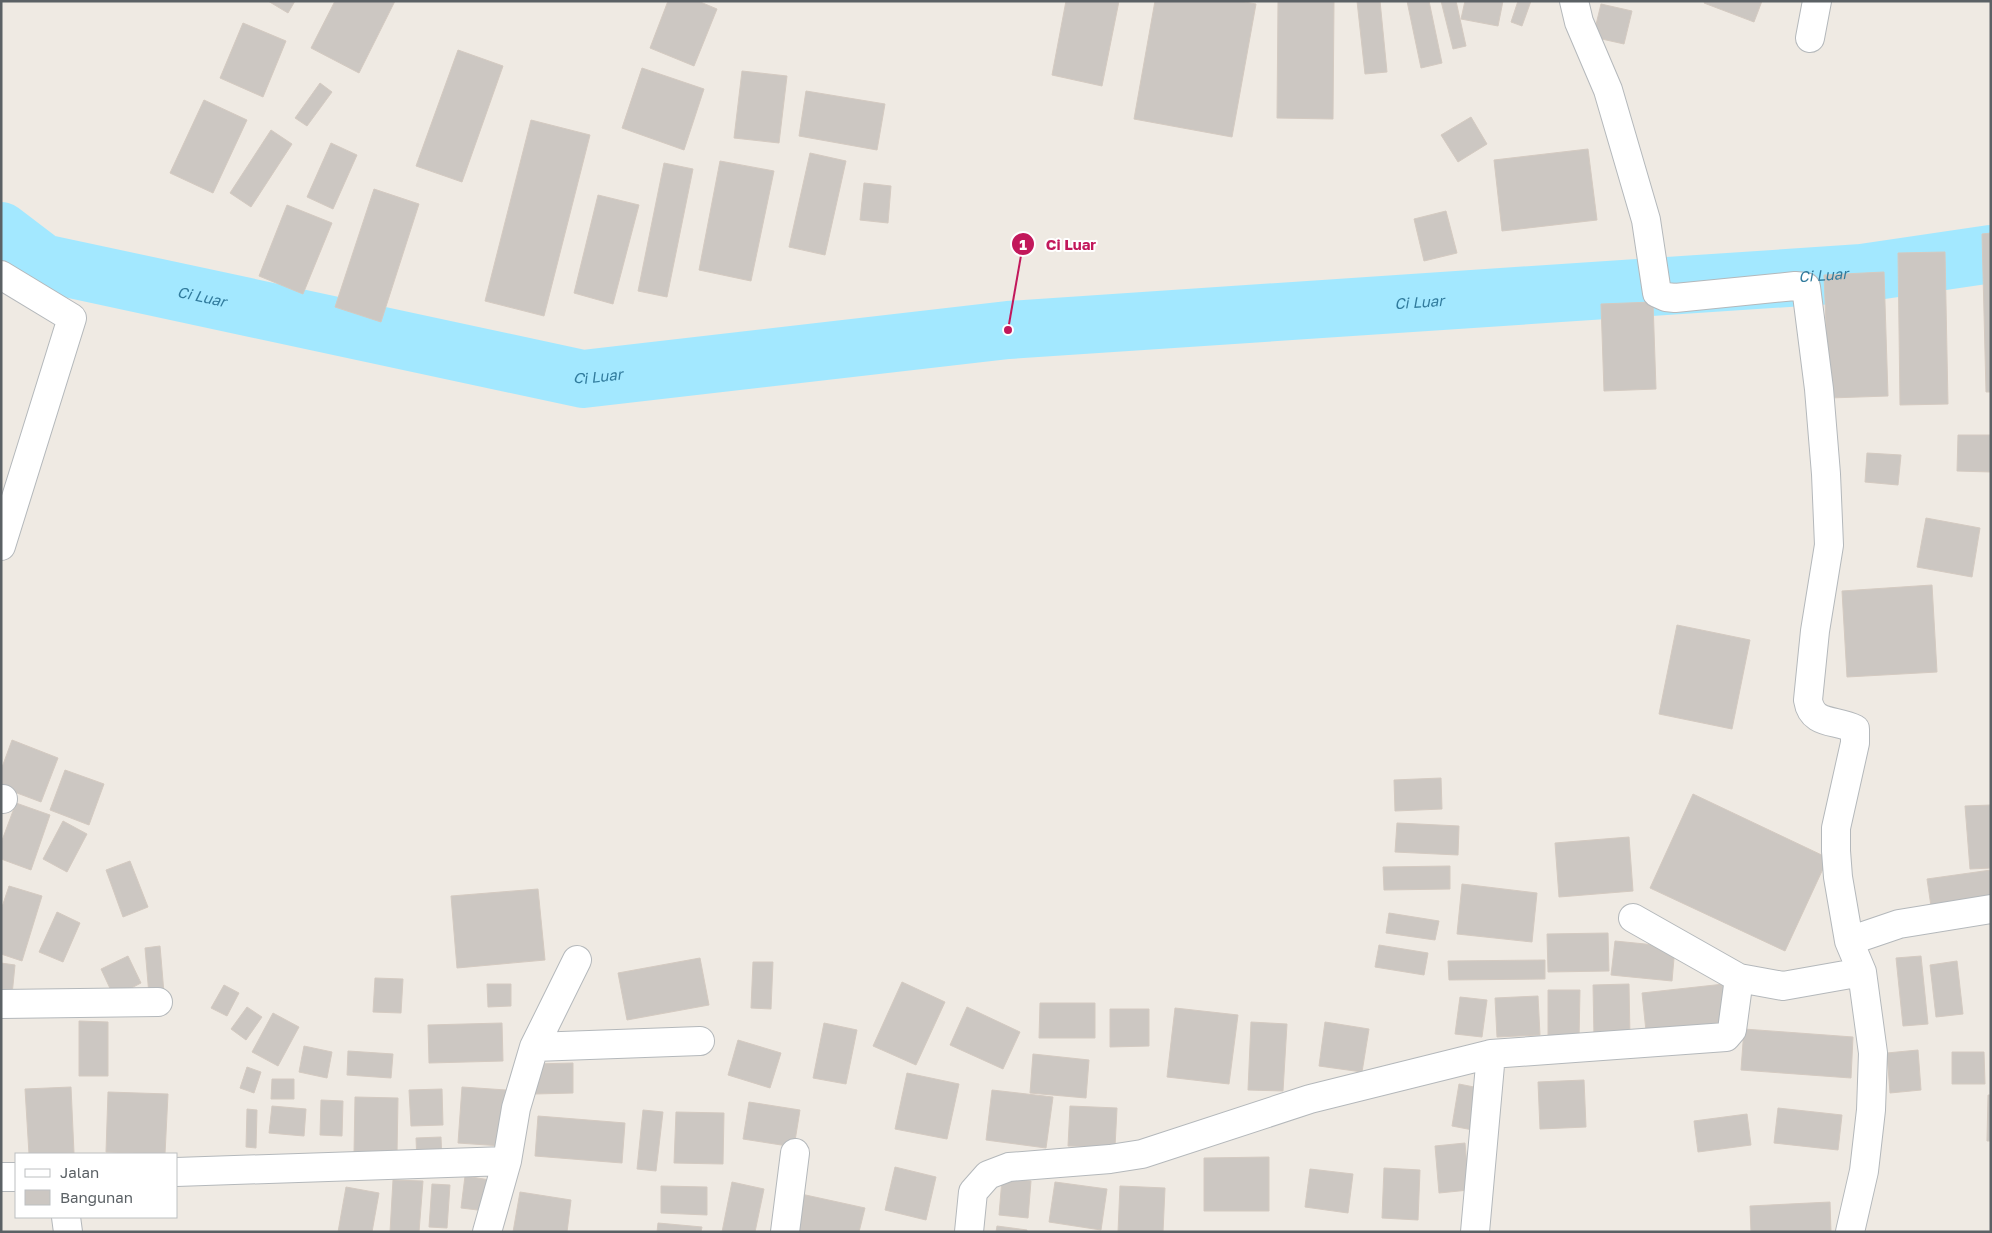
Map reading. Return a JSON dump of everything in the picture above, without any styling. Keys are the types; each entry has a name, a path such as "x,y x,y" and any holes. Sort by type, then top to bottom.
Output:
{"street":[{"path":"1574,1 1580,22 1608,90 1646,220 1657,293 1675,298 1794,286 1806,287 1826,474 1829,545 1815,631 1808,700 1809,708 1814,715 1821,719 1855,729 1856,733 1835,841 1838,877 1849,940 1862,972 1873,1053 1871,1110 1864,1171 1850,1232"},
{"path":"1810,38 1817,1"},
{"path":"1,274 72,318 1,546"},
{"path":"1849,940 1899,924 1991,909"},
{"path":"1633,918 1739,978 1784,986 1862,972"},
{"path":"487,1232 507,1161 516,1108 534,1046 577,960"},
{"path":"969,1232 973,1192 988,1175 1009,1167 1110,1159 1142,1154 1310,1099 1491,1054 1726,1037 1732,1030 1739,978"},
{"path":"1,1004 158,1002"},
{"path":"534,1046 700,1041"},
{"path":"1475,1232 1491,1054"},
{"path":"785,1232 795,1153"},
{"path":"178,1172 507,1161"},
{"path":"1,1178 15,1177"},
{"path":"66,1218 68,1232"}],"building":[{"path":"268,1 295,1 288,13"},
{"path":"335,1 395,1 359,73 311,48"},
{"path":"668,1 698,1 717,9 694,66 650,48"},
{"path":"1066,1 1119,1 1102,86 1052,75"},
{"path":"1155,1 1239,1 1256,4 1232,137 1134,119"},
{"path":"1278,1 1334,1 1333,119 1277,118"},
{"path":"1357,1 1380,1 1387,72 1365,74"},
{"path":"1407,1 1429,1 1442,63 1421,68"},
{"path":"1441,1 1456,1 1466,46 1453,49"},
{"path":"1465,1 1503,1 1498,26 1461,19"},
{"path":"1518,1 1531,1 1522,26 1511,22"},
{"path":"1705,1 1762,1 1754,22 1704,3"},
{"path":"1601,4 1632,11 1624,44 1593,37"},
{"path":"243,23 286,41 263,97 220,78"},
{"path":"458,50 503,66 462,182 416,166"},
{"path":"642,68 704,89 684,150 622,128"},
{"path":"742,71 787,76 779,143 734,138"},
{"path":"320,83 332,92 307,126 295,118"},
{"path":"806,91 885,104 877,150 799,136"},
{"path":"204,100 247,120 213,193 170,173"},
{"path":"1471,117 1487,144 1458,162 1441,135"},
{"path":"531,120 590,135 544,316 485,301"},
{"path":"271,130 292,144 251,207 230,193"},
{"path":"331,143 357,155 333,209 307,197"},
{"path":"1588,149 1597,220 1502,231 1494,160"},
{"path":"810,153 846,161 825,255 789,247"},
{"path":"720,161 774,171 751,281 699,270"},
{"path":"664,163 693,169 667,297 638,291"},
{"path":"864,183 891,186 888,223 860,220"},
{"path":"374,189 419,204 381,322 335,307"},
{"path":"598,195 639,205 613,304 574,293"},
{"path":"287,205 332,223 303,294 259,276"},
{"path":"1446,211 1457,253 1424,261 1414,219"},
{"path":"1991,233 1991,392 1986,392 1982,234"},
{"path":"1945,252 1948,404 1900,405 1898,253"},
{"path":"1884,272 1888,396 1829,398 1824,275"},
{"path":"1653,302 1656,389 1604,391 1601,304"},
{"path":"1958,435 1991,435 1991,472 1957,471"},
{"path":"1867,453 1901,455 1898,485 1865,482"},
{"path":"1926,518 1980,528 1972,577 1917,567"},
{"path":"1932,585 1937,672 1847,677 1842,591"},
{"path":"1677,625 1750,640 1732,729 1659,714"},
{"path":"12,740 58,758 41,802 1,787 1,770"},
{"path":"65,770 104,784 89,825 50,810"},
{"path":"1441,778 1442,809 1395,811 1394,780"},
{"path":"1693,794 1828,858 1785,951 1650,888"},
{"path":"16,803 50,815 31,870 1,859 1,843"},
{"path":"1991,805 1991,868 1970,869 1965,806"},
{"path":"63,821 87,834 67,872 43,859"},
{"path":"1397,823 1459,826 1458,855 1395,852"},
{"path":"1629,837 1633,891 1559,897 1555,843"},
{"path":"130,861 148,907 123,917 106,870"},
{"path":"1450,866 1450,889 1384,890 1383,867"},
{"path":"1991,870 1991,904 1932,913 1927,879"},
{"path":"1462,884 1537,893 1532,942 1457,934"},
{"path":"9,886 42,896 22,961 1,954 1,910"},
{"path":"538,889 545,960 457,968 451,896"},
{"path":"57,912 80,923 63,962 39,952"},
{"path":"1389,913 1439,921 1435,940 1386,933"},
{"path":"1608,933 1609,971 1548,972 1547,934"},
{"path":"1615,941 1675,947 1672,981 1611,975"},
{"path":"1379,945 1428,953 1424,975 1375,967"},
{"path":"160,946 164,993 149,995 145,948"},
{"path":"128,956 141,983 114,997 101,969"},
{"path":"1921,956 1928,1024 1903,1026 1896,958"},
{"path":"700,958 709,1005 627,1020 618,973"},
{"path":"1545,960 1545,979 1449,980 1448,961"},
{"path":"1957,961 1963,1014 1936,1017 1930,965"},
{"path":"753,962 773,962 771,1009 751,1008"},
{"path":"1,963 15,965 12,995 1,994"},
{"path":"375,978 403,979 401,1013 373,1012"},
{"path":"902,982 945,1002 916,1065 873,1046"},
{"path":"487,984 511,984 511,1006 488,1007"},
{"path":"1629,984 1630,1037 1594,1038 1593,985"},
{"path":"1724,984 1729,1022 1646,1031 1642,993"},
{"path":"224,985 239,993 227,1016 211,1008"},
{"path":"1548,990 1580,990 1579,1041 1548,1041"},
{"path":"1538,996 1540,1035 1497,1037 1495,998"},
{"path":"1460,997 1487,1000 1482,1037 1455,1034"},
{"path":"1040,1003 1095,1003 1095,1038 1039,1038"},
{"path":"247,1007 262,1017 246,1040 231,1029"},
{"path":"967,1007 1020,1032 1003,1069 950,1045"},
{"path":"1175,1008 1238,1015 1229,1084 1167,1077"},
{"path":"1110,1009 1149,1009 1149,1046 1110,1047"},
{"path":"273,1013 299,1027 278,1066 252,1052"},
{"path":"79,1021 108,1022 108,1076 79,1076"},
{"path":"1251,1022 1287,1024 1283,1091 1248,1090"},
{"path":"1325,1022 1369,1029 1362,1072 1319,1066"},
{"path":"502,1023 503,1061 429,1063 428,1025"},
{"path":"824,1023 857,1030 846,1084 813,1078"},
{"path":"1744,1029 1853,1037 1851,1078 1741,1070"},
{"path":"738,1040 781,1053 770,1088 728,1075"},
{"path":"304,1046 332,1052 327,1078 299,1072"},
{"path":"1918,1050 1921,1090 1890,1093 1887,1053"},
{"path":"348,1051 393,1054 391,1078 347,1075"},
{"path":"1952,1052 1984,1052 1985,1084 1952,1084"},
{"path":"1033,1054 1089,1060 1086,1098 1030,1093"},
{"path":"573,1063 573,1093 535,1094 535,1064"},
{"path":"247,1067 261,1072 254,1093 240,1088"},
{"path":"907,1073 959,1084 947,1139 895,1129"},
{"path":"272,1079 294,1079 294,1099 271,1099"},
{"path":"1584,1080 1586,1127 1540,1129 1538,1082"},
{"path":"1459,1084 1484,1089 1478,1131 1452,1126"},
{"path":"71,1087 74,1153 29,1153 25,1089"},
{"path":"462,1087 506,1090 502,1146 458,1143"},
{"path":"442,1089 443,1125 411,1126 409,1090"},
{"path":"992,1090 1053,1097 1046,1148 986,1140"},
{"path":"108,1092 168,1094 165,1153 106,1152"},
{"path":"1988,1095 1991,1095 1991,1141 1987,1141"},
{"path":"355,1097 398,1098 397,1154 354,1153"},
{"path":"321,1100 343,1101 342,1136 320,1135"},
{"path":"749,1102 800,1110 794,1147 743,1139"},
{"path":"272,1106 306,1109 304,1136 269,1133"},
{"path":"1070,1106 1117,1108 1115,1147 1068,1146"},
{"path":"1778,1108 1842,1115 1838,1150 1774,1143"},
{"path":"247,1109 257,1110 256,1148 246,1147"},
{"path":"643,1110 663,1112 656,1171 637,1169"},
{"path":"676,1112 724,1113 723,1164 674,1163"},
{"path":"1747,1114 1751,1145 1698,1152 1694,1121"},
{"path":"538,1116 625,1123 622,1163 535,1156"},
{"path":"441,1137 442,1161 417,1162 416,1138"},
{"path":"1465,1143 1469,1190 1439,1193 1435,1146"},
{"path":"1269,1157 1269,1211 1204,1211 1204,1158"},
{"path":"895,1167 936,1177 926,1220 885,1210"},
{"path":"1384,1168 1420,1170 1418,1220 1382,1218"},
{"path":"1310,1169 1353,1174 1348,1213 1305,1207"},
{"path":"465,1176 490,1180 486,1211 461,1208"},
{"path":"1002,1179 1031,1181 1028,1218 999,1215"},
{"path":"393,1180 423,1181 419,1232 390,1232"},
{"path":"732,1182 764,1189 755,1232 722,1232"},
{"path":"1055,1182 1107,1189 1101,1230 1049,1222"},
{"path":"432,1184 450,1185 447,1228 429,1227"},
{"path":"661,1186 707,1187 707,1215 661,1213"},
{"path":"1120,1186 1165,1188 1163,1232 1118,1232"},
{"path":"346,1187 379,1193 372,1232 338,1232"},
{"path":"520,1192 571,1200 567,1232 513,1232"},
{"path":"801,1194 865,1208 859,1232 793,1232"},
{"path":"1830,1202 1831,1232 1751,1232 1750,1206"},
{"path":"658,1223 702,1227 701,1232 657,1232"},
{"path":"997,1226 1027,1230 1027,1232 996,1232"}],"waterway":[{"name":"Ci Luar","path":"1,231 43,263 583,379 1008,330 1862,273 1991,254"}],"place":[{"name":"Ci Luar","path":"1008,330"}]}
